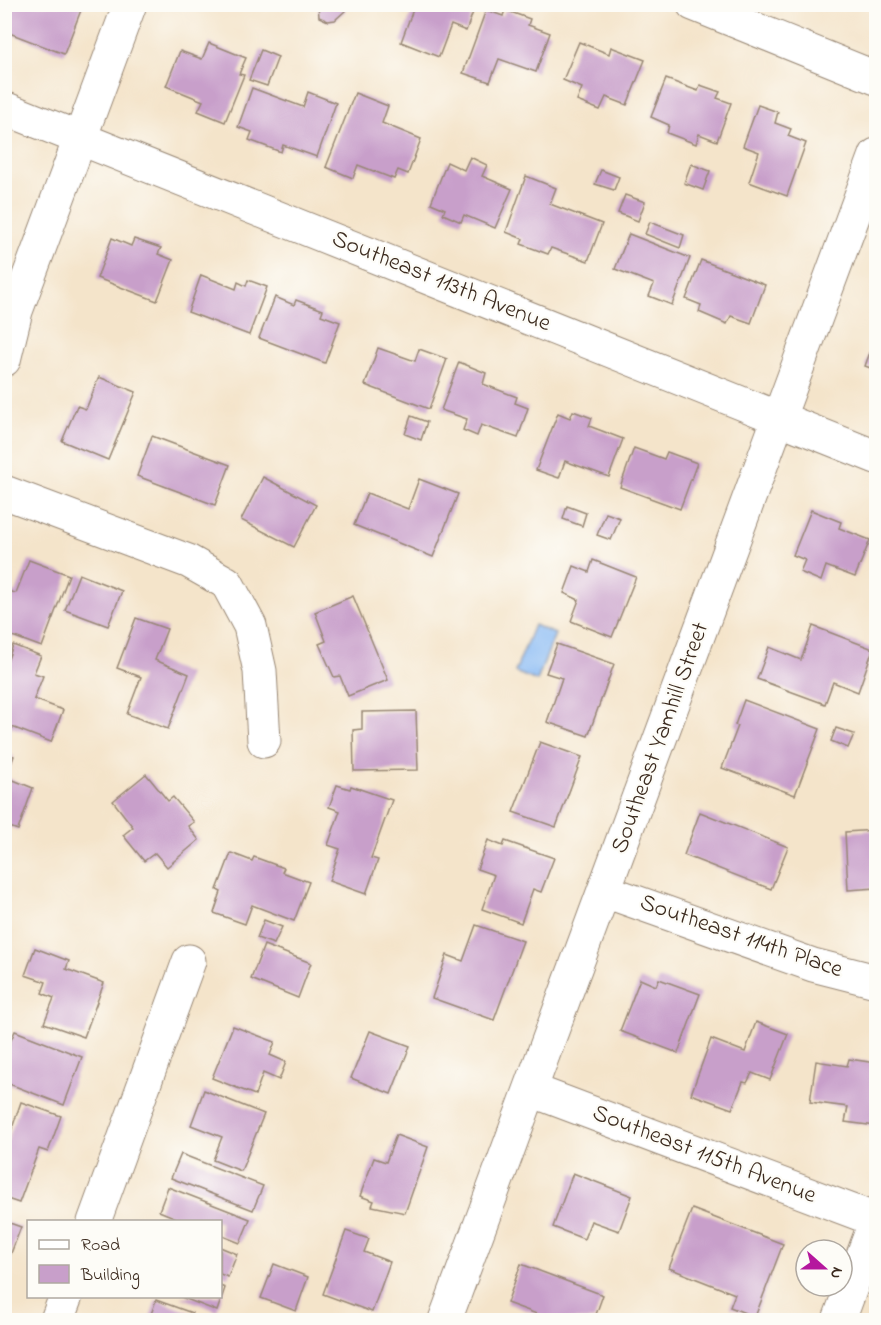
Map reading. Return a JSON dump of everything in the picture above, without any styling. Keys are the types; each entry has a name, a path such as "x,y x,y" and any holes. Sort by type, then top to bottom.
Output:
{"street":[{"path":"4,360 16,311 130,4"},
{"path":"693,4 876,78"},
{"name":"Southeast 113th Avenue","path":"4,108 876,457"},
{"name":"Southeast Yamhill Street","path":"445,1320 606,891 876,155"},
{"path":"4,492 188,561 227,583 250,626 260,671 264,741"},
{"name":"Southeast 114th Place","path":"606,891 813,965 876,981"},
{"path":"93,1220 189,961"},
{"name":"Southeast 115th Avenue","path":"531,1090 876,1220"},
{"path":"839,1320 876,1220"},
{"path":"57,1320 65,1298"}],"water":[{"path":"534,625 555,634 537,681 515,672"}],"building":[{"path":"318,4 345,4 345,11 335,20 328,21 319,17"},
{"path":"415,4 476,4 466,31 451,25 439,57 401,42"},
{"path":"4,5 83,5 64,54 4,31"},
{"path":"486,10 503,16 505,10 530,19 528,25 550,33 536,72 499,59 490,82 463,73"},
{"path":"579,42 609,54 611,47 645,60 627,105 606,97 600,110 577,101 582,88 563,80"},
{"path":"209,43 246,58 239,74 244,75 225,122 198,111 203,101 166,86 180,51 202,59"},
{"path":"261,50 278,57 267,86 249,80"},
{"path":"666,79 698,91 700,85 720,92 717,98 731,103 717,141 699,134 696,144 667,133 669,125 651,117"},
{"path":"252,88 303,107 308,92 336,103 317,157 283,145 281,152 249,140 252,132 238,127"},
{"path":"355,93 388,106 382,123 421,139 408,174 398,170 394,179 358,165 353,178 326,167"},
{"path":"758,105 778,112 775,123 791,129 788,136 806,143 787,196 749,182 759,152 743,146"},
{"path":"470,157 487,165 482,176 512,189 495,228 464,215 461,222 443,214 445,209 431,203 447,162 464,170"},
{"path":"691,164 710,171 703,190 684,183"},
{"path":"601,170 619,177 614,190 595,184"},
{"path":"526,176 556,188 550,204 602,224 588,261 551,248 548,254 521,244 523,239 506,232"},
{"path":"625,195 645,202 638,221 618,213"},
{"path":"650,222 684,235 680,248 645,234"},
{"path":"629,234 690,258 672,305 649,296 654,284 615,269"},
{"path":"112,238 131,246 134,239 161,248 158,254 173,260 157,301 97,278"},
{"path":"701,260 765,285 751,323 731,316 727,324 699,312 701,305 686,299"},
{"path":"201,275 236,289 238,282 246,286 248,280 267,287 249,335 188,312"},
{"path":"275,297 294,305 296,300 323,310 321,315 340,322 325,363 259,338"},
{"path":"876,336 876,370 865,366"},
{"path":"378,348 415,361 419,349 447,359 429,409 365,385"},
{"path":"459,362 486,373 483,384 517,397 515,403 528,408 518,438 481,425 477,436 463,430 467,419 441,410"},
{"path":"99,377 136,392 108,460 62,441 77,406 86,409"},
{"path":"573,411 592,418 589,426 623,439 609,477 565,461 559,478 536,470 558,413 570,418"},
{"path":"411,416 427,422 421,440 405,434"},
{"path":"152,436 230,465 215,505 137,476"},
{"path":"634,448 664,459 667,452 697,463 680,509 620,487"},
{"path":"263,477 316,505 294,547 241,520"},
{"path":"419,479 458,494 433,557 354,525 367,493 408,509"},
{"path":"567,506 586,513 582,526 563,519"},
{"path":"811,510 841,522 839,528 870,540 855,577 826,566 821,581 800,572 805,560 793,555"},
{"path":"606,513 620,518 611,540 597,535"},
{"path":"29,560 69,575 42,647 4,633 4,598 7,591 16,593"},
{"path":"593,560 636,577 612,637 571,621 579,600 564,593 574,566 589,572"},
{"path":"79,574 122,591 108,626 65,610"},
{"path":"353,596 388,680 348,696 340,676 334,677 319,644 326,641 315,612"},
{"path":"136,618 167,629 155,660 189,674 168,729 127,714 141,677 117,668"},
{"path":"813,626 873,649 858,692 833,682 825,704 757,679 769,647 801,660"},
{"path":"557,644 614,664 588,736 547,722 562,678 546,673"},
{"path":"13,645 41,656 34,673 43,676 34,699 63,710 51,742 4,724 4,661 7,662"},
{"path":"744,700 820,729 795,795 722,768 738,726 735,725"},
{"path":"416,711 418,770 354,771 353,730 362,729 362,712"},
{"path":"836,728 854,734 848,748 831,741"},
{"path":"540,742 582,757 556,827 513,812"},
{"path":"4,753 14,756 6,777 33,788 18,830 4,825"},
{"path":"146,774 168,801 173,797 194,822 188,826 199,840 167,867 155,853 144,861 123,835 133,827 113,801"},
{"path":"337,785 350,789 351,786 392,800 371,858 378,860 366,894 329,881 340,849 328,845 340,811 329,807"},
{"path":"700,812 788,847 771,889 684,855"},
{"path":"876,830 876,888 848,890 845,832"},
{"path":"488,840 503,846 505,841 554,858 541,892 533,889 521,923 482,909 494,875 477,869"},
{"path":"231,853 252,861 254,857 284,868 282,872 309,882 294,921 252,905 245,924 214,913 221,892 217,890"},
{"path":"264,920 282,927 274,944 257,938"},
{"path":"476,925 523,941 494,1020 432,998 447,955 463,961"},
{"path":"264,945 311,963 298,998 251,979"},
{"path":"35,948 69,961 66,969 104,983 84,1037 44,1023 54,998 42,993 46,982 25,975"},
{"path":"640,979 656,986 659,979 700,994 678,1053 620,1031"},
{"path":"756,1022 788,1034 770,1080 752,1073 747,1083 743,1082 732,1109 691,1094 711,1039 745,1052"},
{"path":"233,1026 275,1042 270,1055 286,1062 279,1080 263,1073 255,1095 212,1078"},
{"path":"15,1031 82,1057 64,1105 4,1082 4,1043 9,1045"},
{"path":"370,1031 410,1046 391,1094 351,1078"},
{"path":"849,1059 876,1063 876,1126 845,1122 848,1107 810,1102 816,1061 847,1066"},
{"path":"204,1090 264,1114 241,1171 213,1160 222,1137 191,1125"},
{"path":"21,1102 61,1116 48,1152 39,1149 19,1203 4,1198 4,1142 7,1143"},
{"path":"396,1135 428,1147 405,1213 372,1206 374,1201 360,1196 374,1158 386,1162"},
{"path":"181,1154 263,1186 253,1210 171,1178"},
{"path":"573,1173 632,1196 619,1231 591,1221 584,1239 553,1227"},
{"path":"168,1187 250,1219 240,1243 222,1236 222,1220 181,1220 159,1211"},
{"path":"692,1209 783,1244 755,1317 730,1307 735,1294 669,1268"},
{"path":"4,1221 21,1227 10,1256 4,1254"},
{"path":"346,1231 369,1239 364,1252 390,1262 372,1312 323,1294"},
{"path":"222,1248 237,1254 228,1277 222,1275"},
{"path":"274,1264 308,1277 296,1311 261,1298"},
{"path":"521,1264 603,1295 594,1320 553,1320 507,1303"},
{"path":"184,1298 222,1298 217,1311"},
{"path":"156,1300 192,1313 189,1320 149,1320"}]}
